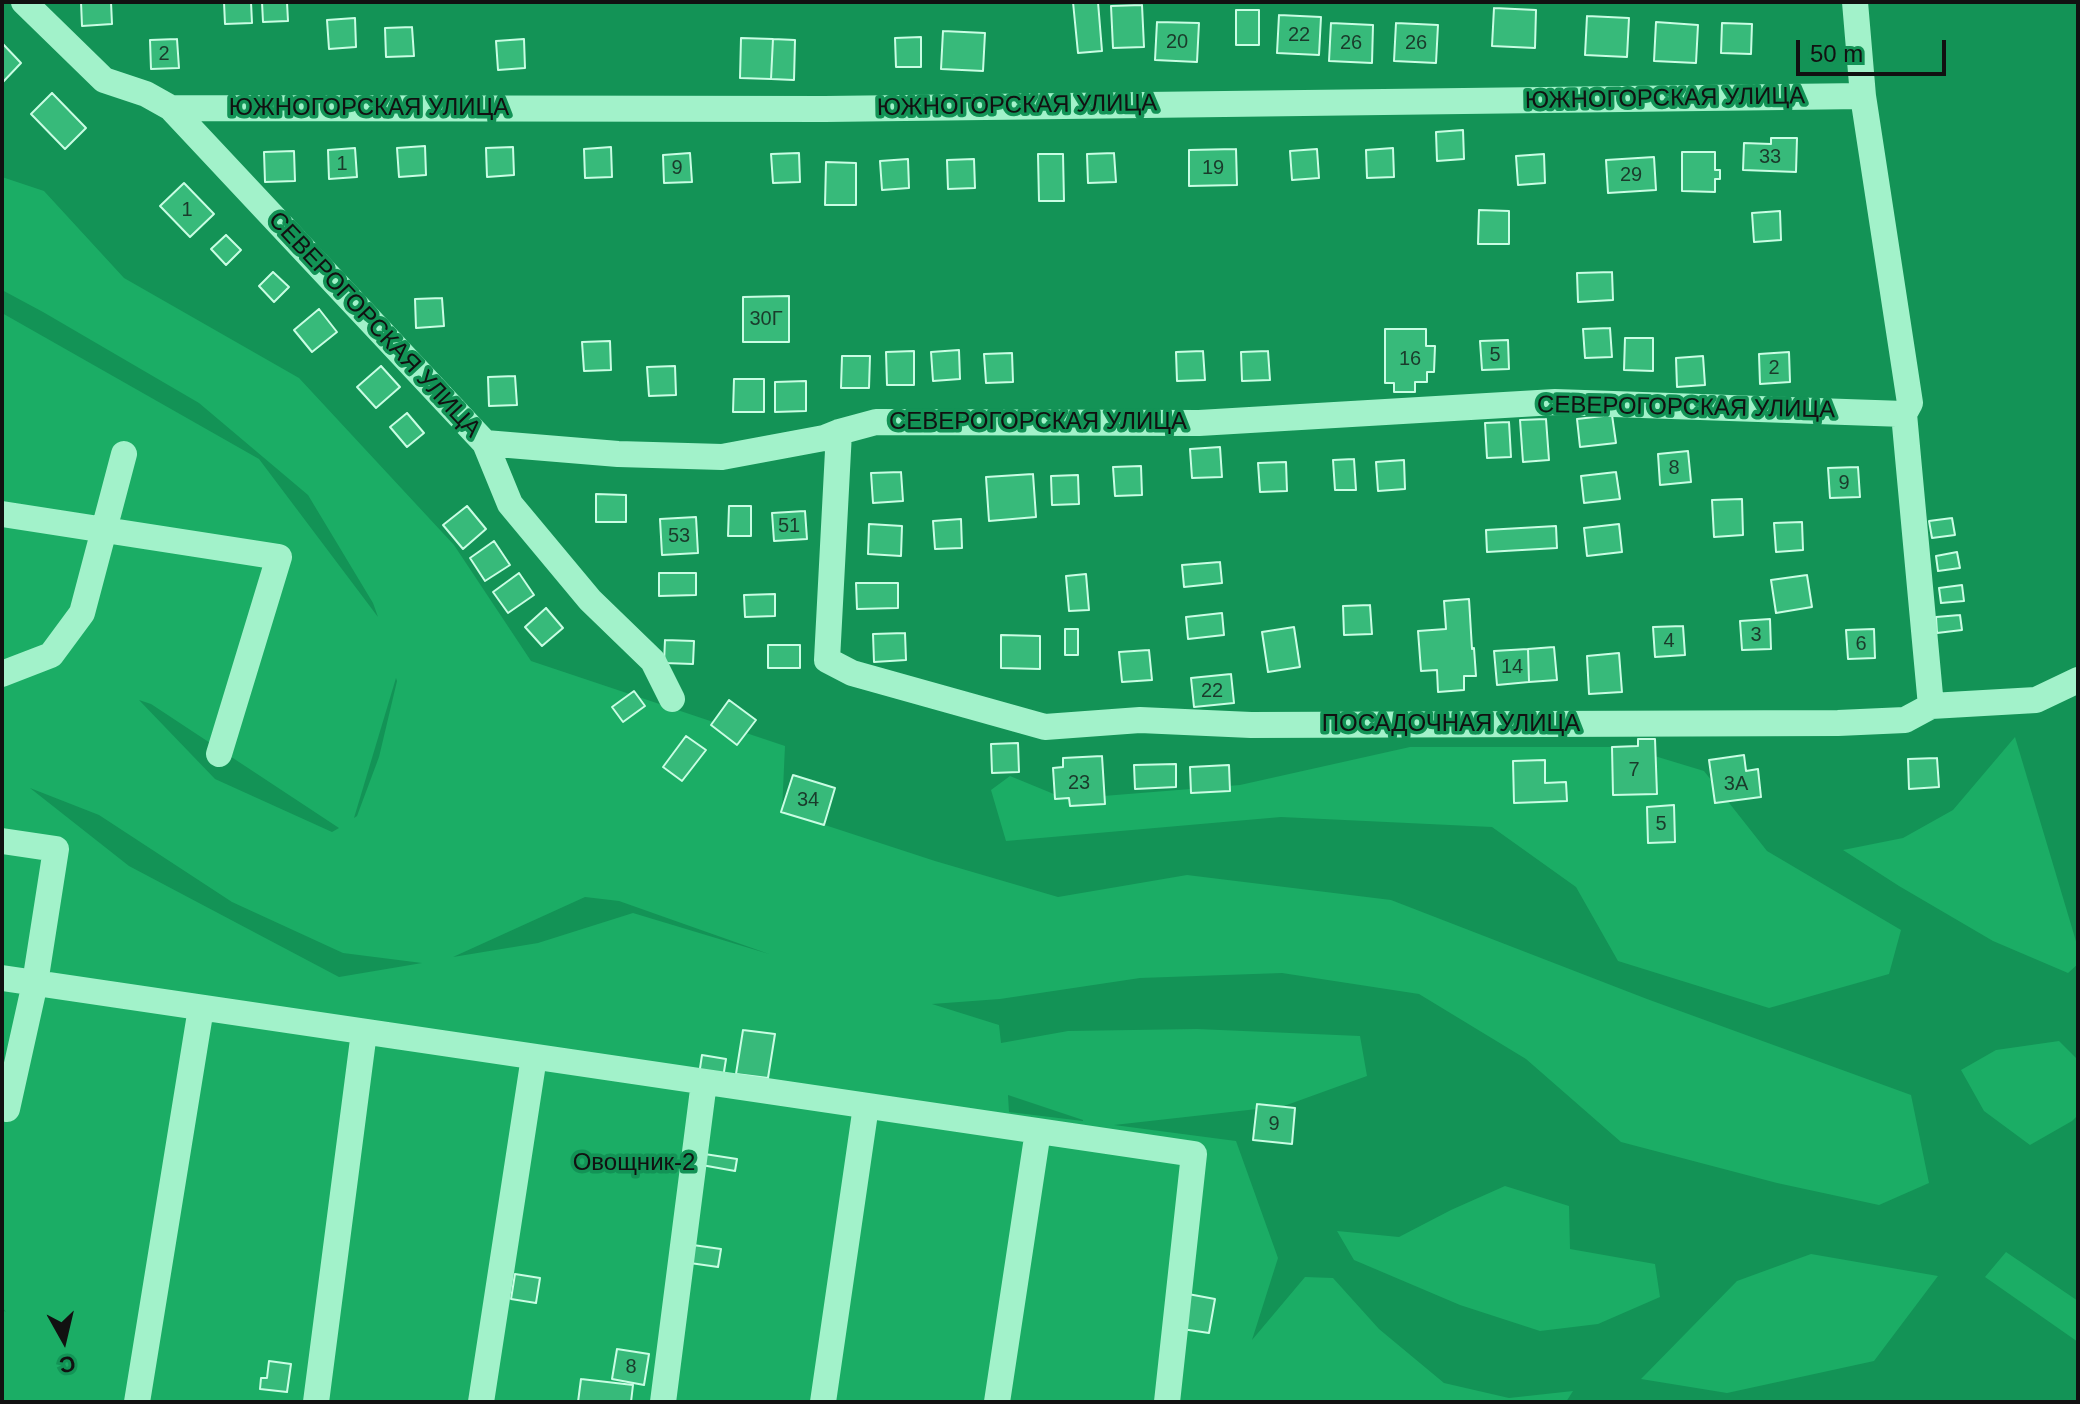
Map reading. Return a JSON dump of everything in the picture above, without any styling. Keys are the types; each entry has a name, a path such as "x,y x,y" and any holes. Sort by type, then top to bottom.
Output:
{"street":[{"name":"СЕВЕРОГОРСКАЯ УЛИЦА","path":"24,2 104,80 146,94 171,108 485,443 618,454 722,457 824,438 876,422 1199,423 1555,402 1904,414"},
{"path":"1855,2 1863,96 1910,403 1904,414 1931,706"},
{"name":"ЮЖНОГОРСКАЯ УЛИЦА","path":"171,108 825,109 1863,96"},
{"name":"ПОСАДОЧНАЯ УЛИЦА","path":"839,432 827,660 852,673 1045,727 1140,720 1251,725 1838,723 1905,720 1931,706 2036,700 2078,680"},
{"path":"485,443 510,504 590,600 653,661 672,699"},
{"path":"2,674 51,655 82,613 124,454"},
{"path":"2,514 279,557 219,754"},
{"path":"2,841 56,849 35,983 7,1109"},
{"path":"2,978 1194,1154 1167,1402"},
{"path":"137,1402 201,1008"},
{"path":"316,1402 364,1032"},
{"path":"481,1402 534,1057"},
{"path":"663,1402 704,1082"},
{"path":"823,1402 866,1106"},
{"path":"997,1402 1038,1131"}],"green space":[{"name":"Овощник-2","path":"2,177 44,191 124,278 299,378 454,545 531,661 785,746 782,811 1058,897 1187,875 1391,900 1647,999 1911,1095 1929,1183 1879,1205 1777,1183 1621,1142 1526,1059 1419,994 1282,973 1140,978 1000,999 932,1004 999,1025 1001,1043 1068,1031 1197,1029 1360,1036 1367,1076 1284,1106 1114,1125 1236,1141 1278,1258 1252,1340 1305,1277 1333,1278 1379,1329 1444,1383 1509,1398 1573,1391 1566,1402 2,1402 2,1310 6,1312 2,1307 2,313 259,459 378,617 373,603 308,495 199,403 2,290","holes":["396,678 379,757 354,818","139,700 151,704 339,828 332,832 215,779","30,788 99,815 232,902 343,953 422,963 339,977 129,866","585,897 619,901 769,954 633,913 538,943 453,957","1008,1095 1083,1120 1009,1112"]},
{"path":"2015,737 2078,948 2078,964 2068,973 1993,941 1843,850 1903,838 1953,810"},
{"path":"1410,747 1625,747 1704,771 1767,851 1901,930 1889,974 1769,1008 1618,961 1576,887 1492,827 1281,817 1006,841 991,790 1010,776 1066,799 1240,785"},
{"path":"2059,1041 2078,1060 2078,1115 2030,1145 1984,1111 1961,1070 1996,1050"},
{"path":"1505,1186 1569,1206 1570,1249 1655,1264 1660,1297 1598,1324 1540,1331 1460,1305 1354,1260 1337,1231 1399,1237"},
{"path":"2006,1252 2078,1301 2078,1342 1985,1277"},
{"path":"1811,1254 1938,1276 1874,1361 1727,1393 1641,1379 1737,1281"}],"building":[{"path":"81,2 111,2 112,24 82,26"},
{"path":"224,2 251,2 252,23 225,24"},
{"path":"262,2 287,2 288,21 263,22"},
{"path":"1073,2 1098,2 1102,51 1078,53"},
{"path":"1142,5 1144,47 1113,48 1111,6"},
{"path":"1494,8 1536,10 1535,48 1492,46"},
{"path":"1236,10 1259,10 1259,45 1236,45"},
{"path":"1279,15 1321,17 1319,55 1277,53"},
{"path":"1587,16 1629,18 1627,57 1585,55"},
{"path":"355,18 356,47 329,49 327,20"},
{"path":"1157,22 1199,23 1197,62 1155,60"},
{"path":"1656,22 1698,25 1696,63 1654,61"},
{"path":"1331,23 1373,25 1372,63 1329,61"},
{"path":"1396,23 1438,25 1436,63 1394,61"},
{"path":"1722,23 1752,24 1751,54 1721,53"},
{"path":"412,27 414,56 386,57 385,28"},
{"path":"943,31 985,33 983,71 941,69"},
{"path":"921,37 921,67 896,67 895,38"},
{"path":"741,38 773,39 771,79 740,78"},
{"path":"177,39 179,68 151,69 150,40"},
{"path":"524,39 525,68 498,70 496,41"},
{"path":"773,39 795,40 794,80 771,79"},
{"path":"2,43 21,63 2,83"},
{"path":"52,93 86,128 65,149 31,114"},
{"path":"1463,130 1464,159 1437,161 1436,132"},
{"path":"1771,138 1797,138 1796,172 1743,170 1744,143 1771,144"},
{"path":"425,146 426,175 399,177 397,148"},
{"path":"513,147 514,175 487,177 486,148"},
{"path":"611,147 612,177 585,178 584,149"},
{"path":"355,148 357,177 329,179 328,150"},
{"path":"1393,148 1394,177 1367,178 1366,150"},
{"path":"1236,149 1237,185 1189,186 1189,150"},
{"path":"1317,149 1319,178 1292,180 1290,151"},
{"path":"294,151 295,181 265,182 264,152"},
{"path":"1682,152 1715,152 1715,170 1720,170 1720,179 1715,179 1715,192 1682,191"},
{"path":"690,153 692,182 664,183 663,155"},
{"path":"799,153 800,182 773,183 771,154"},
{"path":"1114,153 1116,182 1088,183 1087,154"},
{"path":"1038,154 1063,154 1064,201 1039,201"},
{"path":"1544,154 1545,183 1518,185 1516,156"},
{"path":"1654,157 1656,190 1608,193 1606,160"},
{"path":"908,159 909,188 882,190 880,161"},
{"path":"974,159 975,188 948,189 947,160"},
{"path":"826,162 856,163 856,205 825,205"},
{"path":"184,183 214,214 190,237 160,206"},
{"path":"1479,210 1509,211 1509,244 1478,244"},
{"path":"1780,211 1781,240 1754,242 1752,213"},
{"path":"226,235 241,250 226,265 211,249"},
{"path":"273,272 289,287 274,302 259,286"},
{"path":"1612,272 1613,300 1578,302 1577,273"},
{"path":"789,296 789,342 743,342 743,297"},
{"path":"442,298 444,326 416,328 415,299"},
{"path":"319,309 337,332 312,352 294,330"},
{"path":"1610,328 1612,357 1585,358 1583,329"},
{"path":"1385,329 1426,329 1426,346 1435,346 1434,372 1427,372 1427,382 1415,382 1415,392 1394,392 1394,383 1385,383"},
{"path":"1625,338 1653,338 1653,371 1624,370"},
{"path":"1508,340 1509,369 1482,370 1480,341"},
{"path":"610,341 611,370 584,371 582,342"},
{"path":"959,350 960,379 933,381 931,352"},
{"path":"914,351 914,385 887,385 886,352"},
{"path":"1203,351 1205,380 1177,381 1176,352"},
{"path":"1268,351 1270,380 1242,381 1241,352"},
{"path":"1789,352 1790,382 1760,384 1759,354"},
{"path":"1012,353 1013,382 986,383 984,354"},
{"path":"842,356 870,356 869,388 841,388"},
{"path":"1703,356 1705,385 1677,387 1676,358"},
{"path":"381,366 400,387 376,408 357,387"},
{"path":"675,366 676,395 649,396 647,367"},
{"path":"515,376 517,405 489,406 488,377"},
{"path":"734,379 764,379 764,412 733,412"},
{"path":"806,381 806,411 775,412 775,382"},
{"path":"407,413 424,433 407,447 390,427"},
{"path":"1612,415 1616,443 1580,447 1577,419"},
{"path":"1546,419 1549,460 1523,462 1520,420"},
{"path":"1509,422 1511,457 1487,458 1485,423"},
{"path":"1220,447 1222,477 1192,478 1190,449"},
{"path":"1688,451 1691,482 1660,485 1658,454"},
{"path":"1354,459 1356,490 1335,490 1333,460"},
{"path":"1404,460 1405,489 1378,491 1376,462"},
{"path":"1286,462 1287,491 1260,492 1258,463"},
{"path":"1141,466 1142,495 1115,496 1113,467"},
{"path":"1858,467 1860,497 1830,498 1828,468"},
{"path":"901,472 903,501 873,503 871,473"},
{"path":"1616,472 1620,499 1584,503 1581,476"},
{"path":"1033,474 1036,517 989,521 986,477"},
{"path":"1078,475 1079,504 1052,505 1051,476"},
{"path":"596,494 626,495 626,522 596,522"},
{"path":"1742,499 1743,535 1714,537 1712,500"},
{"path":"467,506 486,529 463,549 443,525"},
{"path":"729,506 751,506 751,536 728,536"},
{"path":"805,511 807,539 774,541 772,513"},
{"path":"696,517 698,553 662,555 660,519"},
{"path":"1952,518 1955,535 1932,538 1929,521"},
{"path":"961,519 962,548 935,549 933,521"},
{"path":"1802,522 1803,550 1776,552 1774,523"},
{"path":"869,524 902,526 901,556 868,554"},
{"path":"1619,524 1622,552 1587,556 1584,528"},
{"path":"1556,526 1557,548 1487,552 1486,530"},
{"path":"494,541 510,565 485,581 470,558"},
{"path":"1957,552 1960,568 1938,571 1936,556"},
{"path":"1220,562 1222,583 1184,587 1182,565"},
{"path":"519,573 534,595 508,613 493,592"},
{"path":"659,573 696,573 696,595 659,596"},
{"path":"1086,574 1089,610 1069,611 1066,576"},
{"path":"1807,575 1812,607 1776,613 1771,580"},
{"path":"856,583 898,583 898,608 857,609"},
{"path":"1962,585 1964,601 1941,603 1939,588"},
{"path":"775,594 775,616 745,617 744,595"},
{"path":"1469,599 1476,676 1464,676 1464,690 1438,692 1437,670 1421,671 1418,631 1446,629 1444,601"},
{"path":"1370,605 1372,634 1344,635 1343,606"},
{"path":"546,608 563,628 542,646 525,627"},
{"path":"1222,613 1224,635 1188,639 1186,617"},
{"path":"1960,615 1962,630 1937,633 1936,617"},
{"path":"1770,619 1771,649 1742,650 1740,621"},
{"path":"1683,626 1685,655 1655,657 1653,627"},
{"path":"1294,627 1300,667 1268,672 1262,632"},
{"path":"1065,629 1078,629 1078,655 1065,655"},
{"path":"1874,629 1875,658 1848,659 1846,630"},
{"path":"905,633 906,660 874,662 873,634"},
{"path":"1001,635 1040,636 1040,669 1001,668"},
{"path":"665,640 694,641 693,664 664,663"},
{"path":"768,645 800,645 800,668 768,668"},
{"path":"1554,647 1557,680 1529,682 1528,649"},
{"path":"1528,649 1529,682 1497,685 1494,651"},
{"path":"1149,650 1152,680 1122,682 1119,652"},
{"path":"1619,653 1622,692 1589,694 1587,656"},
{"path":"1231,674 1234,703 1194,707 1191,678"},
{"path":"634,691 645,706 623,722 612,707"},
{"path":"729,700 756,720 737,745 711,725"},
{"path":"686,736 706,750 682,781 663,767"},
{"path":"1638,739 1655,739 1657,794 1613,795 1612,747 1638,746"},
{"path":"1018,743 1019,772 992,773 991,744"},
{"path":"1744,755 1746,771 1758,769 1761,797 1715,803 1709,760"},
{"path":"1102,756 1105,804 1070,806 1069,798 1055,799 1053,768 1063,767 1063,758"},
{"path":"1937,758 1939,787 1909,789 1908,759"},
{"path":"1545,760 1545,783 1566,782 1567,801 1514,803 1513,761"},
{"path":"1176,764 1176,787 1135,789 1134,765"},
{"path":"1229,765 1230,791 1191,793 1190,767"},
{"path":"793,775 835,788 824,825 781,812"},
{"path":"1674,805 1675,842 1648,843 1647,807"},
{"path":"743,1030 775,1034 768,1078 736,1074"},
{"path":"702,1055 726,1059 723,1078 699,1075"},
{"path":"1257,1104 1295,1108 1292,1144 1253,1140"},
{"path":"698,1153 737,1159 735,1171 696,1164"},
{"path":"693,1245 721,1249 718,1267 690,1263"},
{"path":"515,1274 540,1278 536,1303 511,1299"},
{"path":"1188,1294 1215,1299 1209,1333 1182,1329"},
{"path":"617,1349 649,1354 644,1385 612,1379"},
{"path":"269,1361 291,1364 287,1392 260,1389 261,1378 267,1378"},
{"path":"581,1379 633,1385 631,1402 578,1402"}]}
